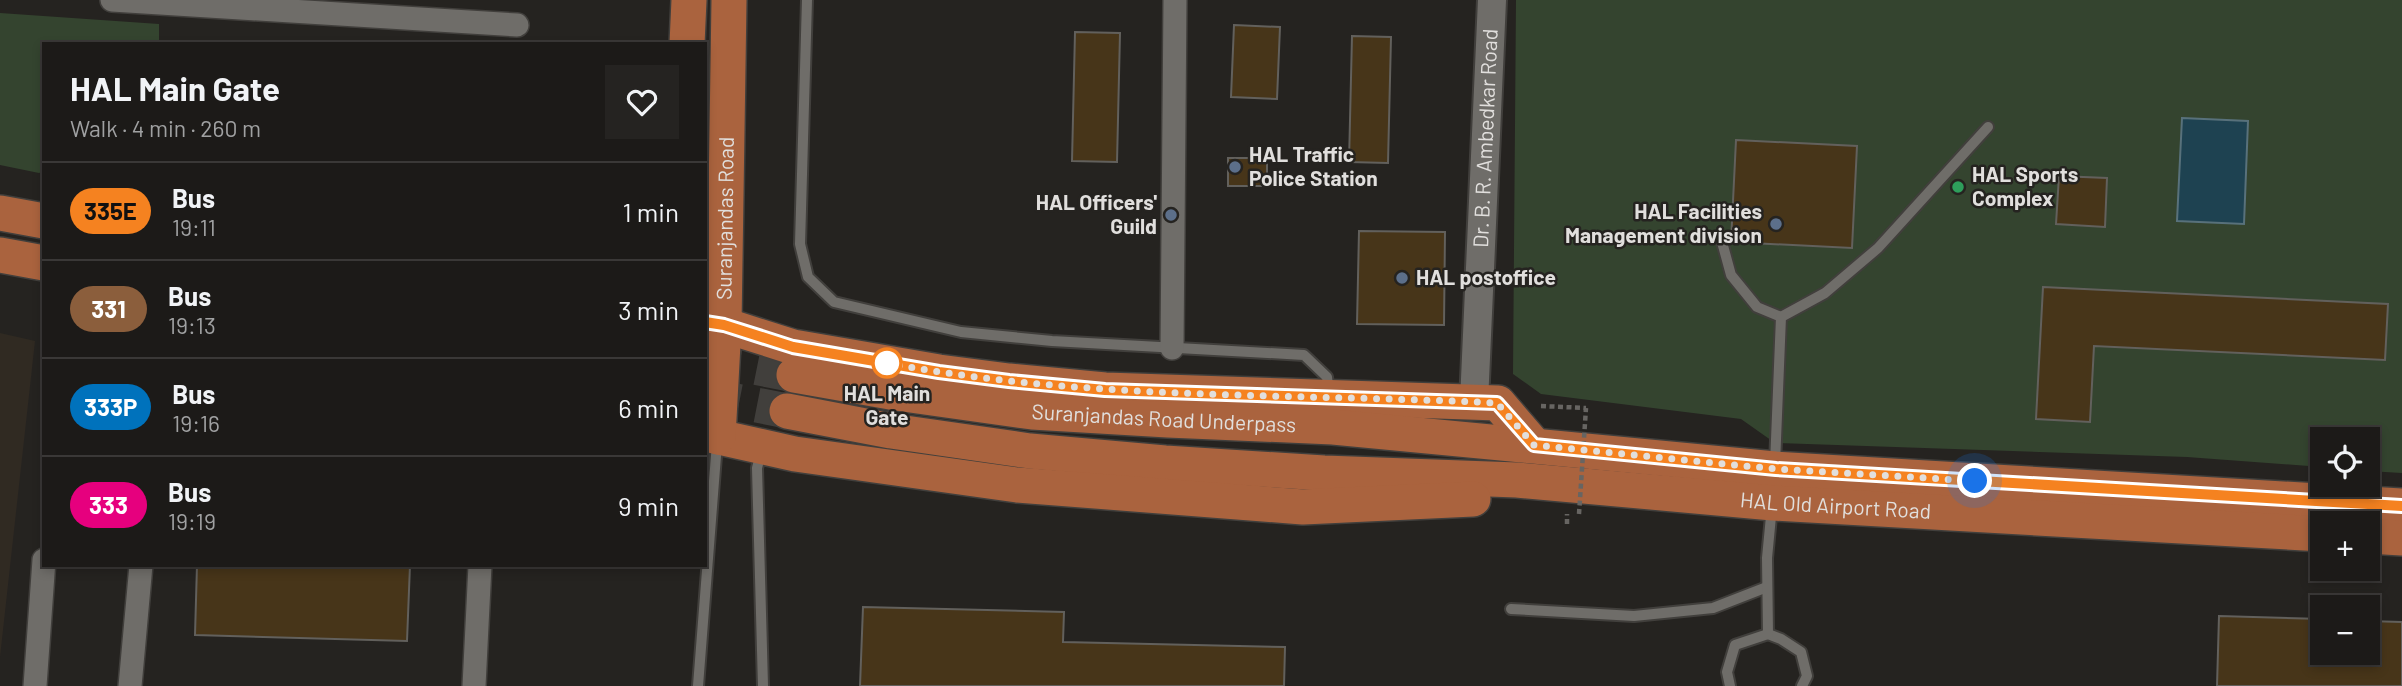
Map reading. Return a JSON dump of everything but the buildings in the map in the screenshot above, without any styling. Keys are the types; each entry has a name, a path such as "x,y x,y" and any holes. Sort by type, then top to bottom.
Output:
{"main road":[{"path":"687,42 690,0"},
{"name":"Suranjandas Road","path":"712,435 729,0"},
{"path":"0,213 42,221"},
{"path":"0,255 42,263"},
{"path":"715,323 793,347 1009,381 1105,390 1497,403 1534,445"},
{"name":"Suranjandas Road Underpass","path":"794,375 895,393 1031,412 1168,421 1333,427 1534,445"},
{"name":"Suranjandas Road Underpass","path":"787,411 891,431 1030,450 1165,463 1324,473 1517,480"},
{"path":"712,435 809,456 1017,485 1303,507 1485,498 1517,480"},
{"name":"HAL Old Airport Road","path":"1534,445 1774,486 2310,533"},
{"name":"HAL Old Airport Road","path":"1517,480 2402,506"},
{"path":"2380,537 2402,538"}],"street":[{"path":"111,0 178,2 517,25"},
{"path":"1172,348 1175,0"},
{"name":"Dr. B. R. Ambedkar Road","path":"1475,402 1492,0"},
{"path":"35,686 44,567"},
{"path":"130,686 141,567"},
{"path":"474,686 480,567"}],"lane":[{"path":"807,0 800,244 808,277 834,302 961,332 1052,341 1304,355 1326,377 1329,398"},
{"path":"1781,317 1825,293 1878,248 1989,127"},
{"path":"1723,242 1731,275 1757,307 1781,317"},
{"path":"1768,634 1767,558 1774,486 1781,317"},
{"path":"707,558 713,473 712,435"},
{"path":"762,447 757,468 763,686"},
{"path":"698,686 706,567"},
{"path":"1511,609 1633,615 1713,608 1767,587"},
{"path":"1730,686 1727,672 1735,645 1768,634 1782,639 1801,652 1807,676 1802,686"}],"path":[{"path":"1536,405 1586,408 1579,514"}],"shaded area":[{"path":"0,333 35,341 0,657"}],"green space":[{"name":"HAL Sports Complex","path":"1516,0 2402,0 2402,473 2380,472 2380,427 2310,427 2310,466 2187,457 1775,443 1741,419 1541,394 1513,374"},
{"path":"0,13 159,24 159,42 42,42 42,172 0,165"}],"water":[{"path":"2182,118 2248,121 2244,224 2177,221"}],"tunnel":[{"path":"707,357 794,375"},
{"path":"707,395 787,411"}],"bus line":[{"name":"335E","path":"707,322 724,325 793,347 1009,381 1105,390 1497,403 1534,445 1776,469 2402,506"}],"place":[{"name":"HAL Traffic Police Station","path":"1235,167"},
{"name":"HAL Sports Complex","path":"1958,187"},
{"name":"HAL Officers' Guild","path":"1171,215"},
{"name":"HAL Facilities Management division","path":"1776,224"},
{"name":"HAL postoffice","path":"1402,278"},
{"name":"HAL Main Gate","path":"887,363"}],"route":[{"path":"887,363 1009,381 1105,390 1497,403 1534,445 1776,469 1975,481"}]}
